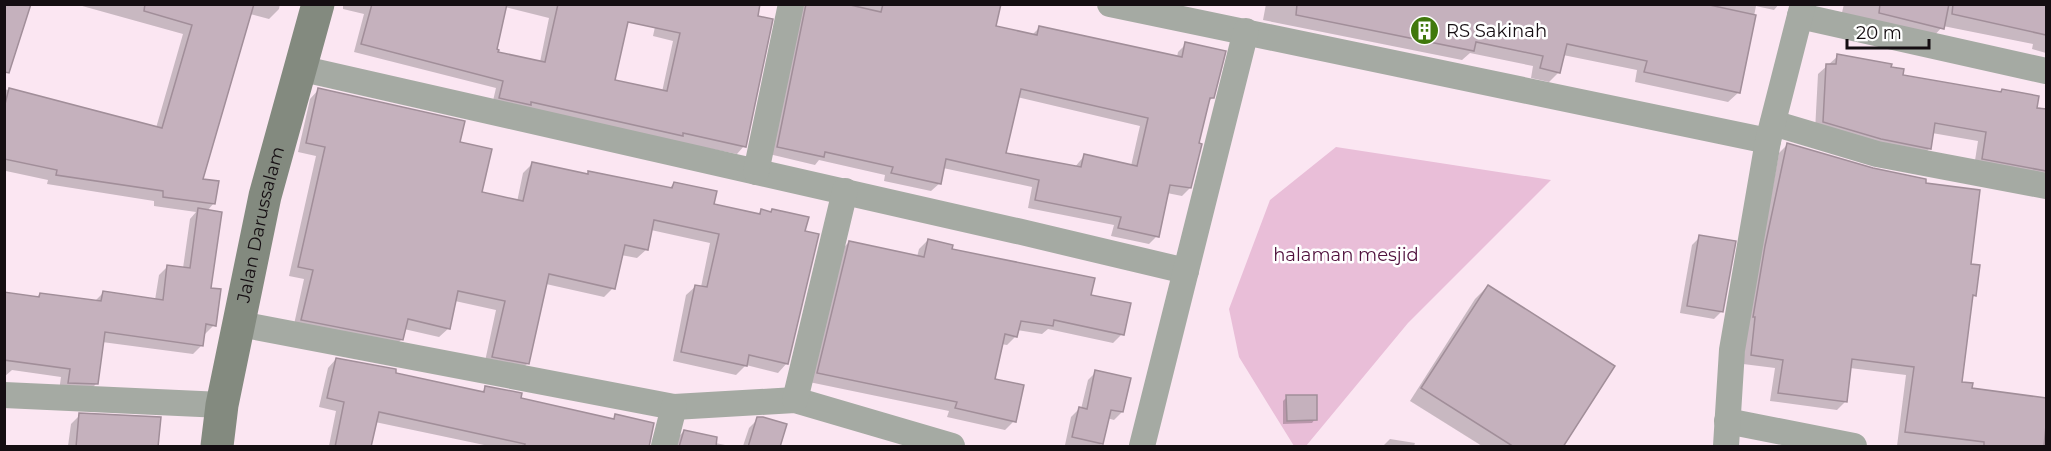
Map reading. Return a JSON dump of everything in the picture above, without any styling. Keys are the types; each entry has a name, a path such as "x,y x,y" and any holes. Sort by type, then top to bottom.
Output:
{"street":[{"name":"Jalan Darussalam","path":"217,447 222,405 265,196 318,4"},
{"path":"756,172 790,4"},
{"path":"1110,4 1164,10 1246,31 2046,186"},
{"path":"1726,447 1732,350 1770,132 1801,10 2046,71"},
{"path":"1142,447 1246,31"},
{"path":"299,68 1186,271"},
{"path":"795,400 844,191"},
{"path":"240,324 674,407 795,400 902,440 952,447"},
{"path":"4,395 222,405"},
{"path":"664,447 674,407"},
{"path":"1727,421 1854,447"}],"green space":[{"name":"halaman mesjid","path":"1336,147 1551,180 1408,323 1306,446 1294,446 1239,357 1229,309 1270,200"}],"building":[{"path":"4,4 31,4 9,73 4,72"},
{"path":"145,4 254,4 203,179 219,181 215,204 163,197 163,191 56,175 57,170 4,159 4,108 9,88 162,128 192,25 144,11"},
{"path":"372,4 507,4 498,52 545,62 558,4 760,4 758,16 773,19 746,147 683,133 683,136 531,102 531,105 499,98 503,81 361,44","holes":["628,22 680,33 667,91 615,80"]},
{"path":"806,4 846,4 881,12 883,4 1001,4 996,26 1037,35 1039,26 1182,57 1185,42 1226,51 1214,98 1210,98 1191,188 1170,185 1159,237 1118,228 1121,217 1035,200 1039,180 946,159 941,184 891,173 893,167 825,152 824,157 777,147","holes":["1021,89 1148,118 1137,166 1084,154 1081,167 1006,153"]},
{"path":"1297,4 1705,4 1756,15 1740,93 1644,72 1647,61 1567,44 1560,73 1540,68 1543,56 1476,42 1474,51 1296,15"},
{"path":"1880,4 1949,4 1944,29 1879,13"},
{"path":"1953,4 2046,4 2046,35 1952,14"},
{"path":"1837,54 1892,64 1891,67 1904,69 1903,75 2001,92 2002,89 2039,96 2037,108 2046,109 2046,171 1982,159 1986,132 1935,123 1931,149 1881,139 1823,122 1826,64 1836,64"},
{"path":"318,88 465,121 460,142 492,149 482,192 523,201 532,162 672,188 674,182 717,191 714,204 760,214 761,209 771,212 772,209 809,217 805,231 819,234 788,364 749,355 747,366 681,352 695,285 707,287 719,234 654,220 648,250 625,245 615,289 549,274 529,364 492,357 505,301 458,291 450,329 408,319 403,340 301,320 313,270 298,267 325,147 306,143"},
{"path":"1787,143 1873,168 1926,179 1926,183 1980,190 1971,264 1980,265 1976,296 1973,295 1962,382 1973,383 1972,388 2046,398 2044,447 1984,447 1984,442 1905,432 1914,367 1852,359 1847,402 1778,393 1783,360 1751,355 1755,317 1753,317 1765,246"},
{"path":"198,208 222,212 211,288 221,289 216,326 206,324 203,346 105,332 98,384 68,383 70,369 4,360 4,292 39,297 40,293 101,301 103,291 163,300 167,265 190,268"},
{"path":"1699,235 1736,241 1723,312 1687,306"},
{"path":"928,239 953,245 952,249 1095,278 1091,295 1131,303 1124,335 1054,320 1053,326 1021,321 1017,337 1005,334 995,379 1024,385 1016,422 955,408 957,402 817,373 849,241 924,257"},
{"path":"1488,285 1615,366 1563,447 1514,447 1421,388"},
{"path":"336,358 396,369 396,373 484,392 485,386 522,393 521,398 614,419 615,414 654,423 649,447 524,447 525,444 379,412 371,447 335,447 344,402 327,398"},
{"path":"1095,370 1131,378 1123,412 1111,410 1103,444 1072,437 1079,407 1087,409"},
{"path":"1286,395 1317,395 1317,420 1287,421"},
{"path":"79,413 161,417 158,447 76,447"},
{"path":"757,417 787,424 780,447 748,447"},
{"path":"684,430 717,437 716,447 679,447"}],"place":[{"name":"RS Sakinah","path":"1425,31"}]}
